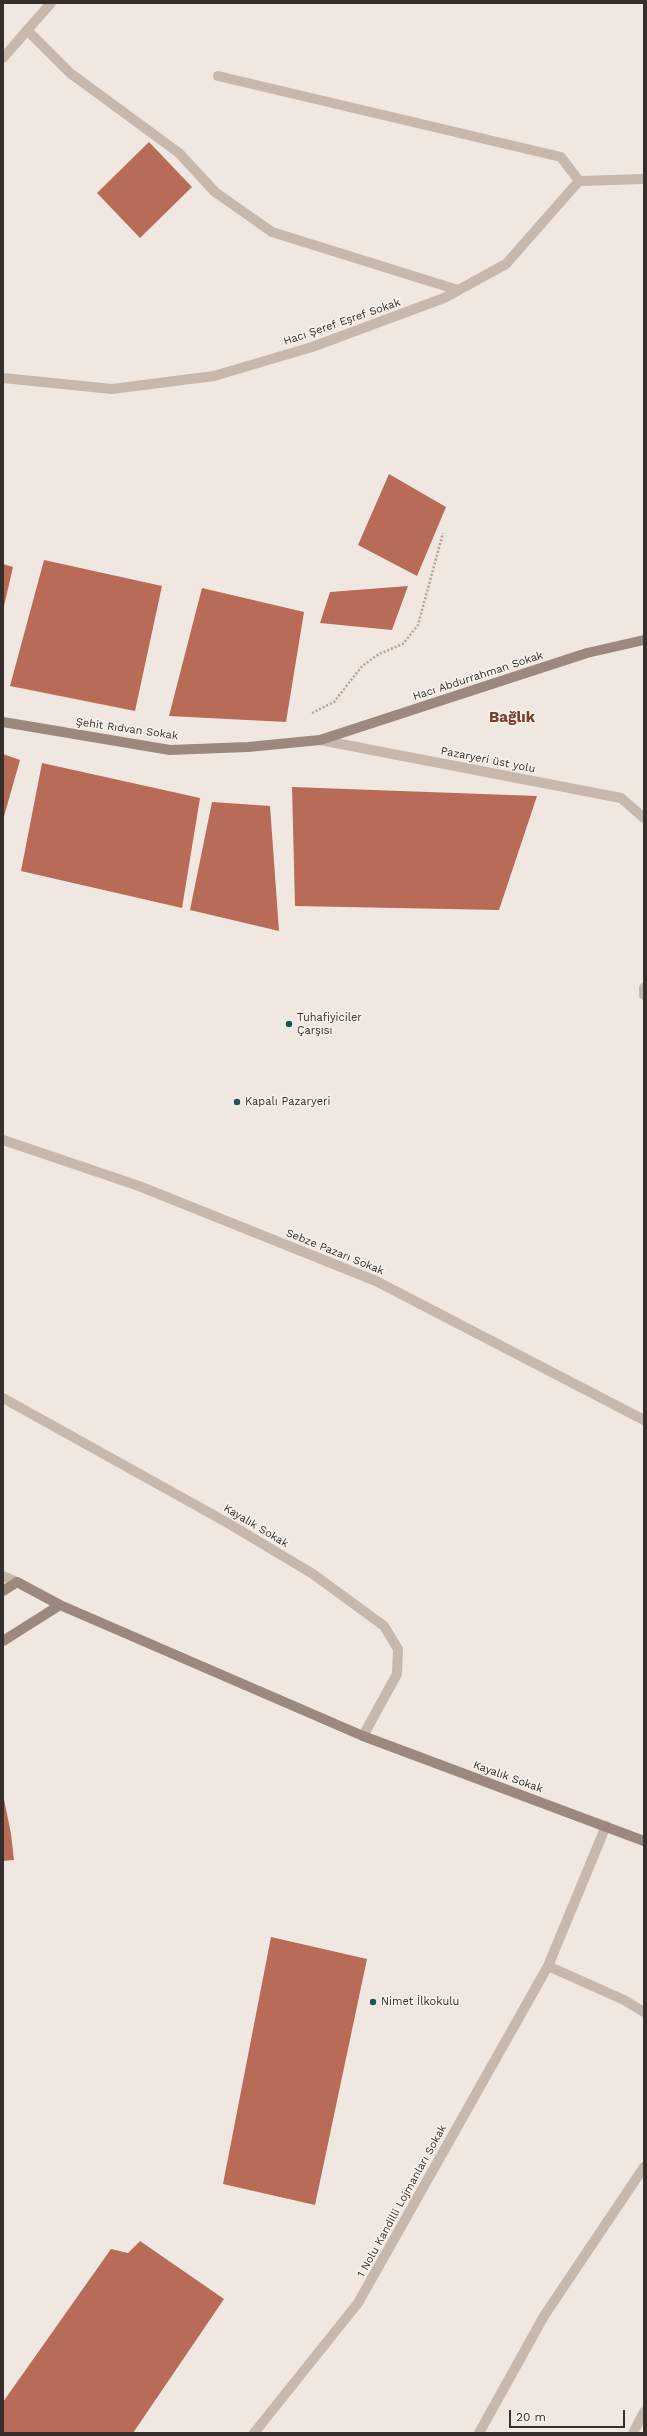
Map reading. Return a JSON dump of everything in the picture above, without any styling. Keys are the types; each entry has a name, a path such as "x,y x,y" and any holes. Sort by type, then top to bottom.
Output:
{"street":[{"path":"3,58 51,3"},
{"path":"27,30 70,73 179,153 215,192 272,232 458,290"},
{"path":"218,76 561,157 579,181 644,179"},
{"name":"Hacı Şeref Eşref Sokak","path":"3,378 112,389 214,376 312,347 444,298 506,264 579,181"},
{"name":"Hacı Abdurrahman Sokak","path":"320,740 587,653 644,640"},
{"name":"Şehit Rıdvan Sokak","path":"3,722 170,750 248,747 320,740"},
{"name":"Pazaryeri üst yolu","path":"320,740 621,798 644,818"},
{"path":"644,988 644,995"},
{"name":"Sebze Pazarı Sokak","path":"3,1140 139,1186 376,1281 644,1420"},
{"name":"Kayalık Sokak","path":"3,1398 240,1530 313,1574 384,1626 398,1649 397,1674 363,1736"},
{"name":"Kayalık Sokak","path":"3,1576 60,1605 363,1736 644,1841"},
{"path":"3,1591 17,1582"},
{"path":"3,1641 60,1605"},
{"name":"1 Nolu Kandilli Lojmanları Sokak","path":"254,2433 358,2303 548,1966 606,1826"},
{"path":"548,1966 624,2000 644,2012"},
{"path":"479,2433 544,2316 644,2167"},
{"path":"633,2433 644,2412"}],"path":[{"path":"307,716 334,702 362,666 379,654 403,644 418,625 443,533"}],"building":[{"path":"149,142 192,187 140,238 97,193"},
{"path":"389,474 446,507 417,576 358,545"},
{"path":"44,560 162,586 135,711 10,686"},
{"path":"3,564 13,567 4,606 3,606"},
{"path":"408,586 392,630 320,623 330,592"},
{"path":"202,588 304,612 286,722 169,716"},
{"path":"3,754 20,760 3,820"},
{"path":"42,763 200,798 182,908 21,871"},
{"path":"292,787 537,796 499,910 295,906"},
{"path":"212,802 270,806 279,931 190,910"},
{"path":"4,1799 11,1834 14,1860 3,1861"},
{"path":"271,1937 367,1959 315,2205 223,2184"},
{"path":"140,2241 224,2299 133,2433 3,2433 3,2402 111,2249 128,2253"}],"place":[{"name":"Tuhafiyiciler Çarşısı","path":"289,1024"},
{"name":"Kapalı Pazaryeri","path":"237,1102"},
{"name":"Nimet İlkokulu","path":"373,2002"}],"district":[{"name":"Bağlık","path":"512,718"}]}
